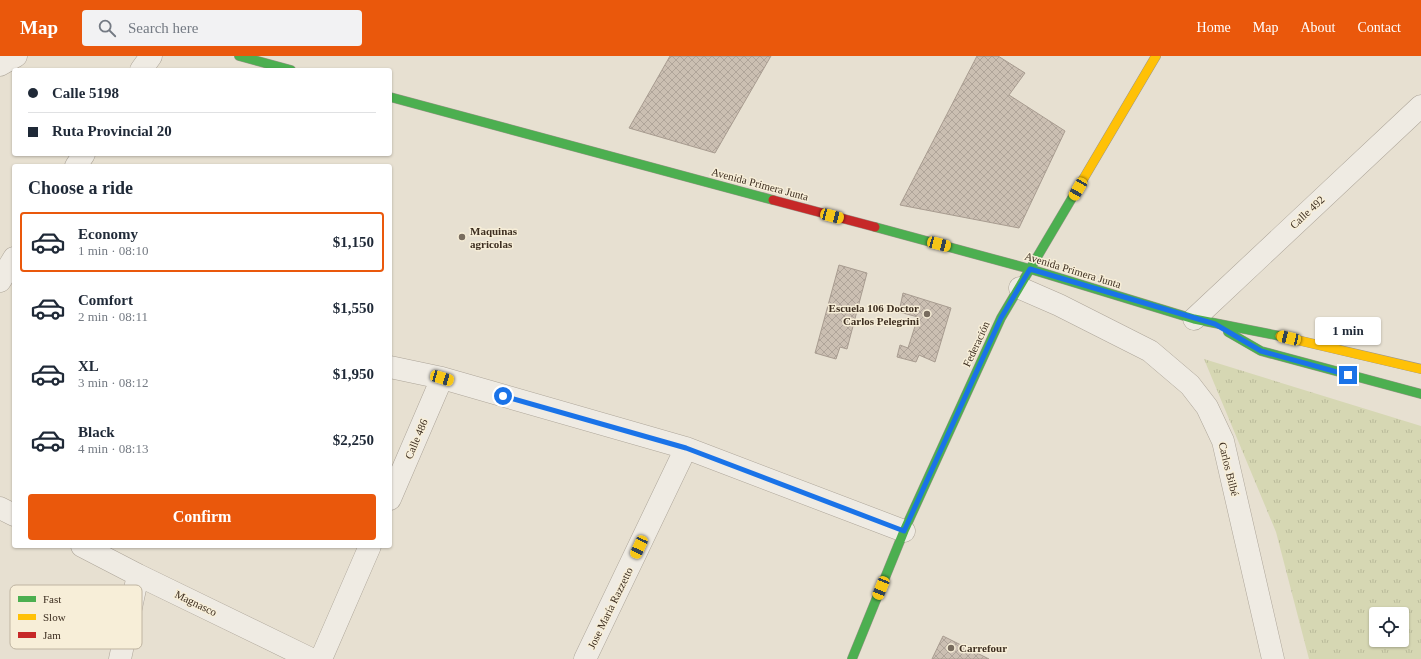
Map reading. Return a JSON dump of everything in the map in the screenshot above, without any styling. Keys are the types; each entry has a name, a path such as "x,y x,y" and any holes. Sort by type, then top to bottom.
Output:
{"main road":[{"path":"239,56 284,68"},
{"name":"Federación","path":"852,659 904,531 1001,318 1156,56"},
{"name":"Avenida Primera Junta","path":"392,98 1030,269 1215,324"},
{"path":"1215,324 1274,335 1421,369"},
{"path":"1215,324 1261,351 1421,394"}],"street":[{"path":"0,65 16,56"},
{"path":"142,68 150,56"},
{"name":"Calle 492","path":"1194,318 1421,106"},
{"path":"0,282 12,261"},
{"name":"Carlos Bilbé","path":"1020,288 1059,305 1150,351 1190,385 1207,407 1223,441 1273,659"},
{"path":"392,367 442,378 686,448 904,531"},
{"name":"Calle 486","path":"392,494 442,378"},
{"name":"Jose María Razzetto","path":"585,659 686,448"},
{"path":"0,508 12,514"},
{"path":"321,659 369,548"},
{"name":"Magnasco","path":"96,549 138,575 311,659"},
{"path":"136,585 138,575"},
{"path":"120,659 122,649"}],"green space":[{"path":"1204,359 1421,426 1421,659 1309,659 1276,532"}],"building":[{"path":"670,56 771,56 715,153 629,128"},
{"path":"977,56 998,56 1025,73 1009,95 1065,131 1019,228 900,205"},
{"path":"839,265 867,273 847,349 840,347 836,359 815,353"},
{"path":"903,293 951,308 935,362 919,355 916,362 897,357 900,345 908,348 918,317 899,312"},
{"name":"Carrefour","path":"943,636 989,659 932,659"}],"traffic: fast":[{"path":"239,56 284,68"},
{"path":"392,98 773,200"},
{"path":"852,659 904,531 1001,318 1075,193"},
{"path":"875,227 1030,269 1194,319 1280,336"},
{"path":"1228,332 1261,351 1421,394"}],"traffic: slow":[{"path":"1075,193 1156,56"},
{"path":"1280,336 1421,369"}],"traffic: jam":[{"path":"773,200 875,227"}],"place":[{"name":"Maquinas agricolas","path":"462,237"},
{"name":"Escuela 106 Doctor Carlos Pelegrini","path":"927,314"},
{"name":"Carrefour","path":"951,648"}],"route":[{"path":"503,396 686,448 904,531 1001,318 1030,269 1215,324 1261,351 1348,375"}]}
